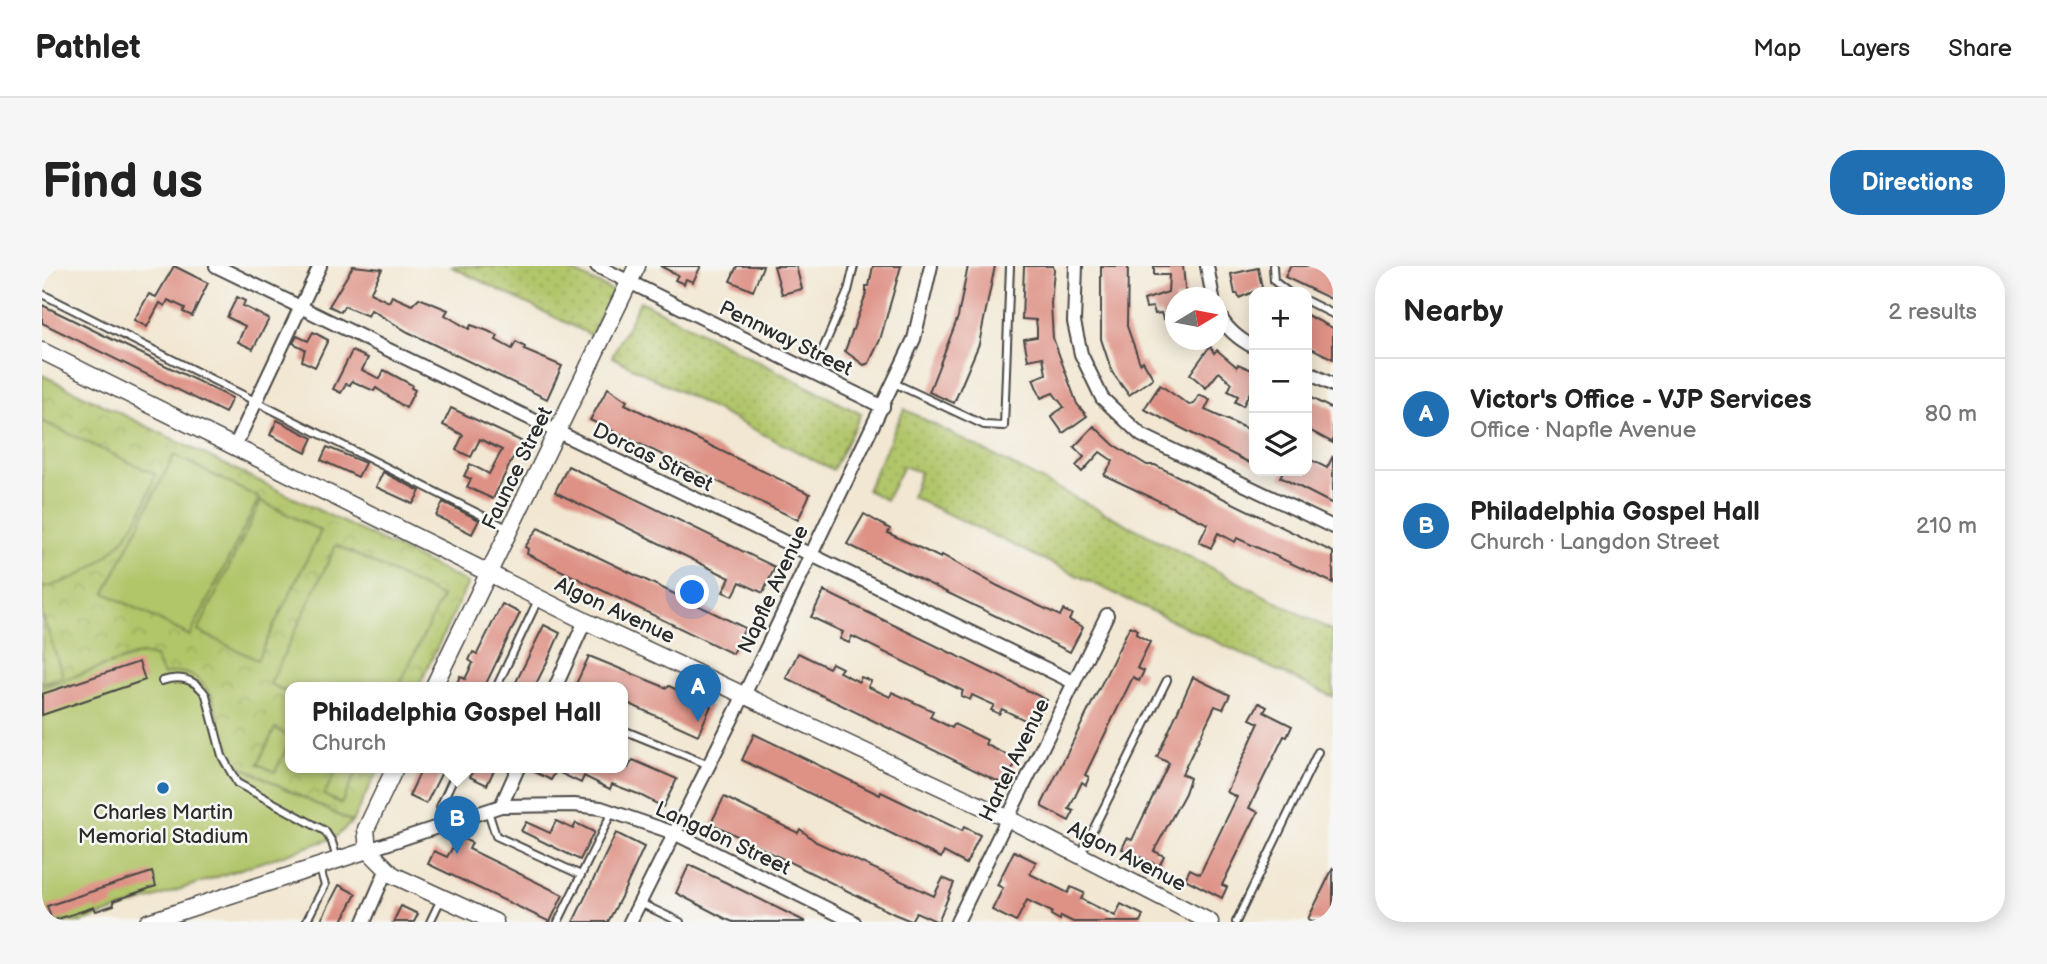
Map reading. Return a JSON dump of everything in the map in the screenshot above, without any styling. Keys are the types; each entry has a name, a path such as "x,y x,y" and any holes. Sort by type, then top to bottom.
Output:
{"street":[{"name":"Dorcas Street","path":"216,266 1073,682"},
{"path":"235,446 320,266"},
{"name":"Pennway Street","path":"597,266 883,407"},
{"name":"Faunce Street","path":"436,682 637,266"},
{"name":"Napfle Avenue","path":"630,922 745,693 915,339 931,266"},
{"path":"1076,266 1074,322 1081,354 1102,398 1114,411 1141,435 1333,527"},
{"path":"1207,266 1211,287"},
{"path":"1228,327 1249,343"},
{"name":"Algon Avenue","path":"42,351 585,621 745,693 1007,818 1210,922"},
{"path":"1312,374 1333,385"},
{"name":"Hartel Avenue","path":"957,922 1107,615"},
{"path":"558,682 585,621"},
{"path":"393,773 366,829 368,850 386,871 494,922"},
{"path":"501,806 516,773"},
{"name":"Langdon Street","path":"368,850 501,806 574,805 612,812 674,833 854,922"},
{"path":"148,922 368,850"},
{"path":"364,922 386,871"}],"lane":[{"path":"822,351 848,291 854,266"},
{"path":"894,383 984,425 1003,426 1010,266"},
{"path":"1273,266 1274,281 1282,287"},
{"path":"42,294 510,529"},
{"path":"1312,304 1333,314"},
{"path":"499,682 540,597"},
{"path":"162,681 180,678 200,686 206,695 228,771 248,791 325,831 332,842 337,859"},
{"path":"1079,856 1167,680"},
{"path":"628,732 709,765"},
{"path":"1236,922 1318,752"},
{"path":"444,825 440,807 456,773"},
{"path":"488,810 496,836 581,875"},
{"path":"558,922 612,812"},
{"path":"306,922 325,885 318,865"},
{"path":"430,922 442,897"},
{"path":"640,903 680,922"}],"green space":[{"path":"450,266 562,266 613,291 591,335"},
{"path":"640,301 861,414 833,470 612,357"},
{"path":"42,375 468,583 421,682 285,682 285,773 376,773 352,822 228,760 212,695 163,675 141,654 42,687"},
{"path":"904,409 1333,631 1333,697 912,497 920,472 903,466 886,500 867,490"},
{"path":"42,421 155,474 140,514 115,548 83,573 42,588"},
{"path":"174,455 259,498 190,636 105,593"},
{"path":"261,501 321,531 257,660 198,631"},
{"path":"336,545 442,597 401,682 285,682 285,691 270,684"},
{"path":"42,614 63,676 42,683"},
{"name":"Charles Martin Memorial Stadium","path":"141,654 155,657 163,675 180,673 194,676 204,685 217,713 228,760 352,822 337,836 325,841 82,922 42,922 42,687"},
{"path":"275,728 285,735 285,751 275,772 258,764"},
{"path":"335,773 356,773 341,804 324,795"}],"building":[{"path":"174,266 208,283 192,316 183,312 185,308 168,300 165,306 160,303 147,327 134,320 149,294 156,297"},
{"path":"353,266 382,269 370,293 389,302 392,296 412,305 419,298 448,310 445,315 469,329 471,325 488,331 498,336 496,340 512,349 516,342 525,347 524,350 562,366 547,399 408,332 371,310 368,316 344,306 341,312 329,306"},
{"path":"660,266 701,266 693,282 686,279 684,284 675,280 678,275"},
{"path":"737,266 763,266 753,291 730,281"},
{"path":"774,266 796,266 802,289 782,294"},
{"path":"873,266 901,266 880,340 869,363 864,365 845,351 866,294 866,286 869,286"},
{"path":"968,266 995,266 979,344 954,403 929,392 958,317"},
{"path":"1024,266 1053,266 1054,270 1051,304 1053,338 1077,404 1087,416 1063,433 1051,416 1064,407 1053,393 1041,398 1033,379 1046,374 1043,357 1028,360 1024,339 1037,337 1037,328 1036,320 1022,319"},
{"path":"1101,266 1128,266 1127,326 1140,363 1143,361 1153,378 1129,395 1112,372 1101,339"},
{"path":"1154,266 1183,266 1185,287 1168,287 1169,275 1154,275"},
{"path":"1290,266 1333,266 1333,300 1312,290 1312,287 1306,287 1285,277"},
{"path":"1258,268 1262,287 1249,287 1249,294 1239,298 1238,294 1235,294 1231,274"},
{"path":"1165,293 1165,318 1161,313 1155,314 1153,307 1146,308 1144,300"},
{"path":"237,297 245,301 243,306 269,319 253,349 238,342 245,326 227,317"},
{"path":"42,305 232,398 225,413 42,323"},
{"path":"1312,318 1333,328 1333,359 1312,348"},
{"path":"313,332 328,340 315,367 302,361 305,349 293,343 297,336 308,341"},
{"path":"1207,350 1214,353 1217,350 1237,367 1238,364 1249,369 1249,394 1243,406 1235,402 1238,396 1228,391 1232,383 1219,372 1206,388 1190,374"},
{"path":"352,351 368,358 362,370 380,379 384,370 412,385 411,388 415,390 406,408 376,388 374,391 352,381 350,385 346,384 341,393 333,389"},
{"path":"1160,385 1189,405 1194,404 1199,395 1210,400 1205,410 1249,430 1249,462 1144,409"},
{"path":"608,388 627,401 625,404 810,494 798,520 590,420"},
{"path":"1312,398 1333,409 1333,443 1312,432"},
{"path":"451,408 521,441 493,499 467,487 471,479 464,476 470,464 489,474 502,450 480,439 471,457 456,450 463,435 443,425"},
{"path":"277,420 313,438 306,453 270,435"},
{"path":"1094,426 1114,445 1147,465 1155,465 1333,552 1333,583 1237,538 1235,542 1218,533 1211,548 1199,542 1208,524 1104,475 1113,461 1100,452 1082,472 1076,466 1084,457 1074,447"},
{"path":"327,447 365,463 358,477 321,460"},
{"path":"1333,456 1333,504 1280,477 1312,476 1312,460 1327,468"},
{"path":"568,466 775,567 763,593 740,582 733,596 723,592 730,578 555,492"},
{"path":"383,472 420,491 413,504 376,487"},
{"path":"443,502 479,520 472,534 436,516"},
{"path":"864,514 890,529 888,533 941,558 942,555 1060,616 1063,610 1072,614 1069,620 1083,627 1070,652 847,544"},
{"path":"538,528 745,628 733,654 527,554 528,549 525,547"},
{"path":"824,591 1047,700 1035,725 1002,709 999,714 991,710 994,705 972,695 970,700 961,696 963,691 852,636 849,643 840,639 843,632 811,617"},
{"path":"502,604 520,613 487,682 457,682 460,676 465,679 473,663 469,660 473,652 477,654"},
{"path":"544,625 560,633 537,682 516,682"},
{"path":"1130,626 1138,630 1136,634 1150,642 1137,668 1144,671 1139,681 1133,677 1085,775 1089,777 1086,785 1082,782 1069,809 1074,811 1069,821 1042,807 1042,804"},
{"path":"798,653 829,668 832,663 842,668 839,672 859,682 861,677 871,681 868,687 890,697 892,692 933,711 930,717 952,728 954,724 987,740 985,744 1017,760 1005,785 786,678"},
{"path":"589,656 667,688 669,686 711,706 698,735 628,703 628,682 577,682"},
{"path":"139,662 145,680 42,715 42,694"},
{"path":"1193,677 1230,695 1223,709 1215,706 1182,774 1190,778 1185,793 1154,851 1164,856 1159,866 1122,849 1127,838 1132,840 1169,763 1157,757"},
{"path":"1259,703 1267,707 1264,712 1292,726 1287,737 1284,736 1249,808 1258,812 1222,885 1227,887 1222,898 1185,879 1190,869 1200,874 1237,797 1227,792 1259,723 1250,719"},
{"path":"754,734 880,795 881,792 962,831 964,827 980,835 966,864 944,852 941,858 742,760"},
{"path":"633,760 677,779 663,807 612,784 610,789 584,776 581,783 560,773 628,773"},
{"path":"420,773 442,773 426,804 409,796"},
{"path":"472,773 493,773 487,785 470,777"},
{"path":"537,773 555,773 551,780"},
{"path":"724,797 798,833 800,829 816,842 934,896 943,878 954,883 938,922 916,912 911,921 894,914 711,823"},
{"path":"556,821 573,829 576,823 594,832 580,860 521,831 526,822 550,833"},
{"path":"616,833 644,847 623,893 608,922 573,922"},
{"path":"459,837 472,843 469,849 563,895 550,922 428,864 434,851 447,857"},
{"path":"1014,851 1036,862 1030,874 1068,893 1071,887 1084,893 1081,899 1115,916 1121,904 1143,915 1140,922 1073,922 1061,916 1060,920 1051,915 1052,912 1027,900 1016,922 992,910 1003,888 997,885"},
{"path":"689,865 806,922 733,922 726,919 676,893"},
{"path":"1333,868 1333,922 1314,922 1308,919"},
{"path":"152,872 156,886 113,901 114,905 96,911 94,907 52,921 47,906"},
{"path":"339,885 356,894 342,922 320,922"},
{"path":"401,906 418,914 414,922 393,922"}],"place":[{"name":"Victor's Office - VJP Services","path":"698,722"},
{"name":"Charles Martin Memorial Stadium","path":"163,788"},
{"name":"Philadelphia Gospel Hall","path":"457,854"}]}
